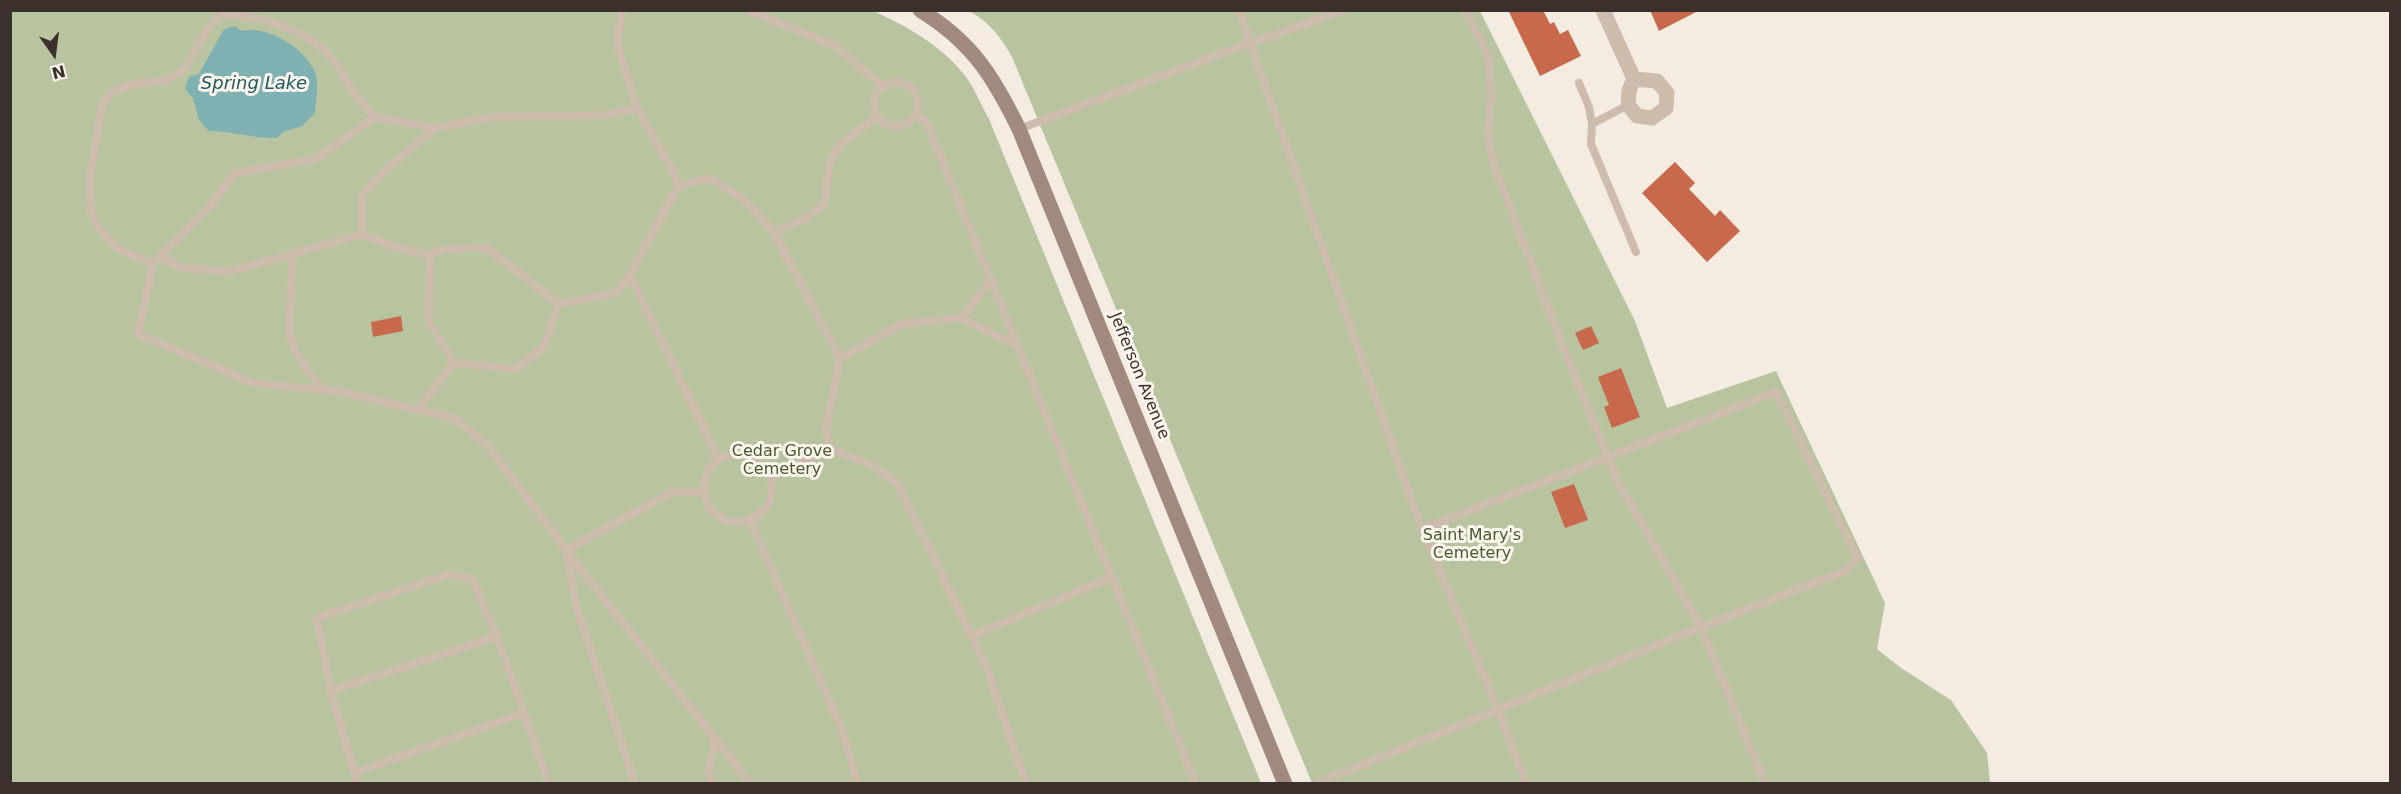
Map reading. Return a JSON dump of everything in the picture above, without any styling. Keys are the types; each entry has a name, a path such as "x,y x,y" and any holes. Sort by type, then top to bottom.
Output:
{"main road":[{"name":"Jefferson Avenue","path":"920,10 971,49 998,87 1019,129 1285,783"}],"street":[{"path":"1603,10 1634,79 1629,91 1628,105 1637,116 1652,118 1666,108 1667,93 1657,81 1634,79"}],"lane":[{"path":"161,256 179,267 228,272 362,234 394,248 430,255 443,249 488,248 559,304 616,293 630,275 678,186 675,175 637,108 617,43 622,10"},
{"path":"747,10 835,46 884,87"},
{"path":"1239,10 1422,529 1498,709 1526,783"},
{"path":"1019,129 1250,43 1346,10"},
{"path":"1465,10 1488,55 1491,92 1488,138 1494,165 1607,457 1618,482 1701,627 1765,783"},
{"path":"153,264 117,248 98,228 92,211 89,184 102,105 111,93 128,85 168,80 184,70 210,25 223,14 244,15 271,23 300,33 317,44 334,62 355,95 375,117 435,129 494,117 606,115 637,108"},
{"path":"900,83 912,90 918,102 915,116 904,125 889,125 878,116 875,102 884,87 900,83"},
{"path":"1579,83 1590,107 1591,144 1636,252"},
{"path":"1592,124 1628,105"},
{"path":"774,233 808,217 824,204 830,160 842,143 878,116"},
{"path":"915,116 926,121 1196,783"},
{"path":"375,117 315,159 235,173 210,206 153,264 138,334 253,383 336,391 454,418 488,446 566,550 751,783"},
{"path":"362,234 362,196 380,175 435,129"},
{"path":"678,186 710,178 747,201 774,233 840,358 827,424 828,448"},
{"path":"293,253 289,331 296,353 321,389"},
{"path":"430,255 429,322 454,363"},
{"path":"630,275 719,460"},
{"path":"961,318 991,280"},
{"path":"454,363 515,369 543,348 559,304"},
{"path":"840,358 902,324 961,318 1017,345"},
{"path":"417,410 454,363"},
{"path":"1315,783 1843,572 1858,559 1776,392 1422,529"},
{"path":"771,479 828,448"},
{"path":"828,448 873,466 898,484 988,670 1026,783"},
{"path":"737,454 748,455 759,460 771,479 770,501 764,511 750,520 733,522 722,519 707,502 704,492 709,470 719,460 737,454"},
{"path":"566,550 672,492 704,492"},
{"path":"750,520 842,730 856,778 854,783"},
{"path":"566,550 578,609 635,783"},
{"path":"358,783 331,691 317,618 447,575 472,578 549,783"},
{"path":"972,636 1112,577"},
{"path":"331,691 496,637"},
{"path":"356,772 524,713"},
{"path":"712,783 709,772 715,739"}],"green space":[{"name":"Cedar Grove Cemetery","path":"871,10 923,38 957,66 969,82 989,119 1261,783 11,783 10,11"},
{"name":"Saint Mary's Cemetery","path":"969,11 1480,11 1635,321 1667,408 1776,371 1885,603 1877,649 1901,668 1951,700 1987,753 1990,783 1312,783 1012,57 994,31"}],"water":[{"name":"Spring Lake","path":"234,26 242,31 252,30 274,35 294,47 310,63 317,81 315,113 302,126 283,132 277,138 268,138 209,131 199,120 193,98 185,89 189,77 199,74 224,29"}],"building":[{"path":"1508,10 1543,10 1550,24 1554,22 1560,34 1568,30 1581,56 1540,76"},
{"path":"1650,10 1700,10 1659,31"},
{"path":"1675,162 1695,183 1689,189 1715,216 1720,210 1740,231 1707,262 1642,193"},
{"path":"401,316 403,331 373,337 371,322"},
{"path":"1591,326 1599,343 1583,350 1575,333"},
{"path":"1621,368 1640,417 1612,428 1604,407 1609,405 1598,377"},
{"path":"1574,484 1588,520 1565,528 1551,492"}]}
